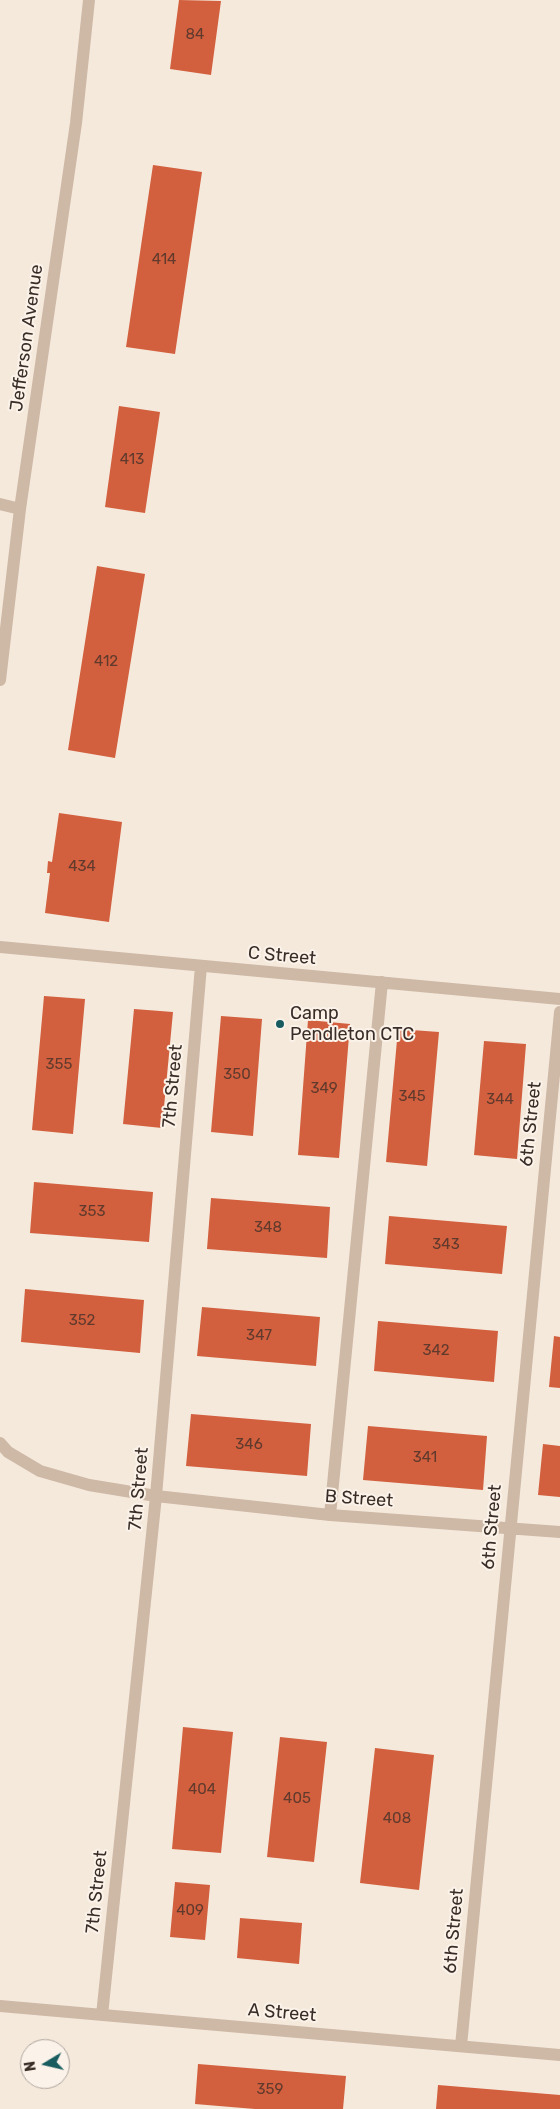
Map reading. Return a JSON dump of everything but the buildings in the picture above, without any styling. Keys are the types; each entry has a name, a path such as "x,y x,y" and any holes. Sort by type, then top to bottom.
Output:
{"street":[{"name":"Jefferson Avenue","path":"0,680 20,509 76,123 89,0"},
{"path":"0,504 20,509"},
{"name":"C Street","path":"0,947 560,999"},
{"name":"7th Street","path":"102,2015 156,1496 201,966"},
{"path":"330,1515 382,982"},
{"name":"6th Street","path":"461,2046 509,1527 560,1012"},
{"path":"0,1443 8,1452 40,1471 89,1485 156,1496"},
{"name":"B Street","path":"156,1496 330,1515 560,1532"},
{"name":"A Street","path":"0,2006 560,2055"}],"place":[{"name":"Camp Pendleton CTC","path":"280,1024"}]}
